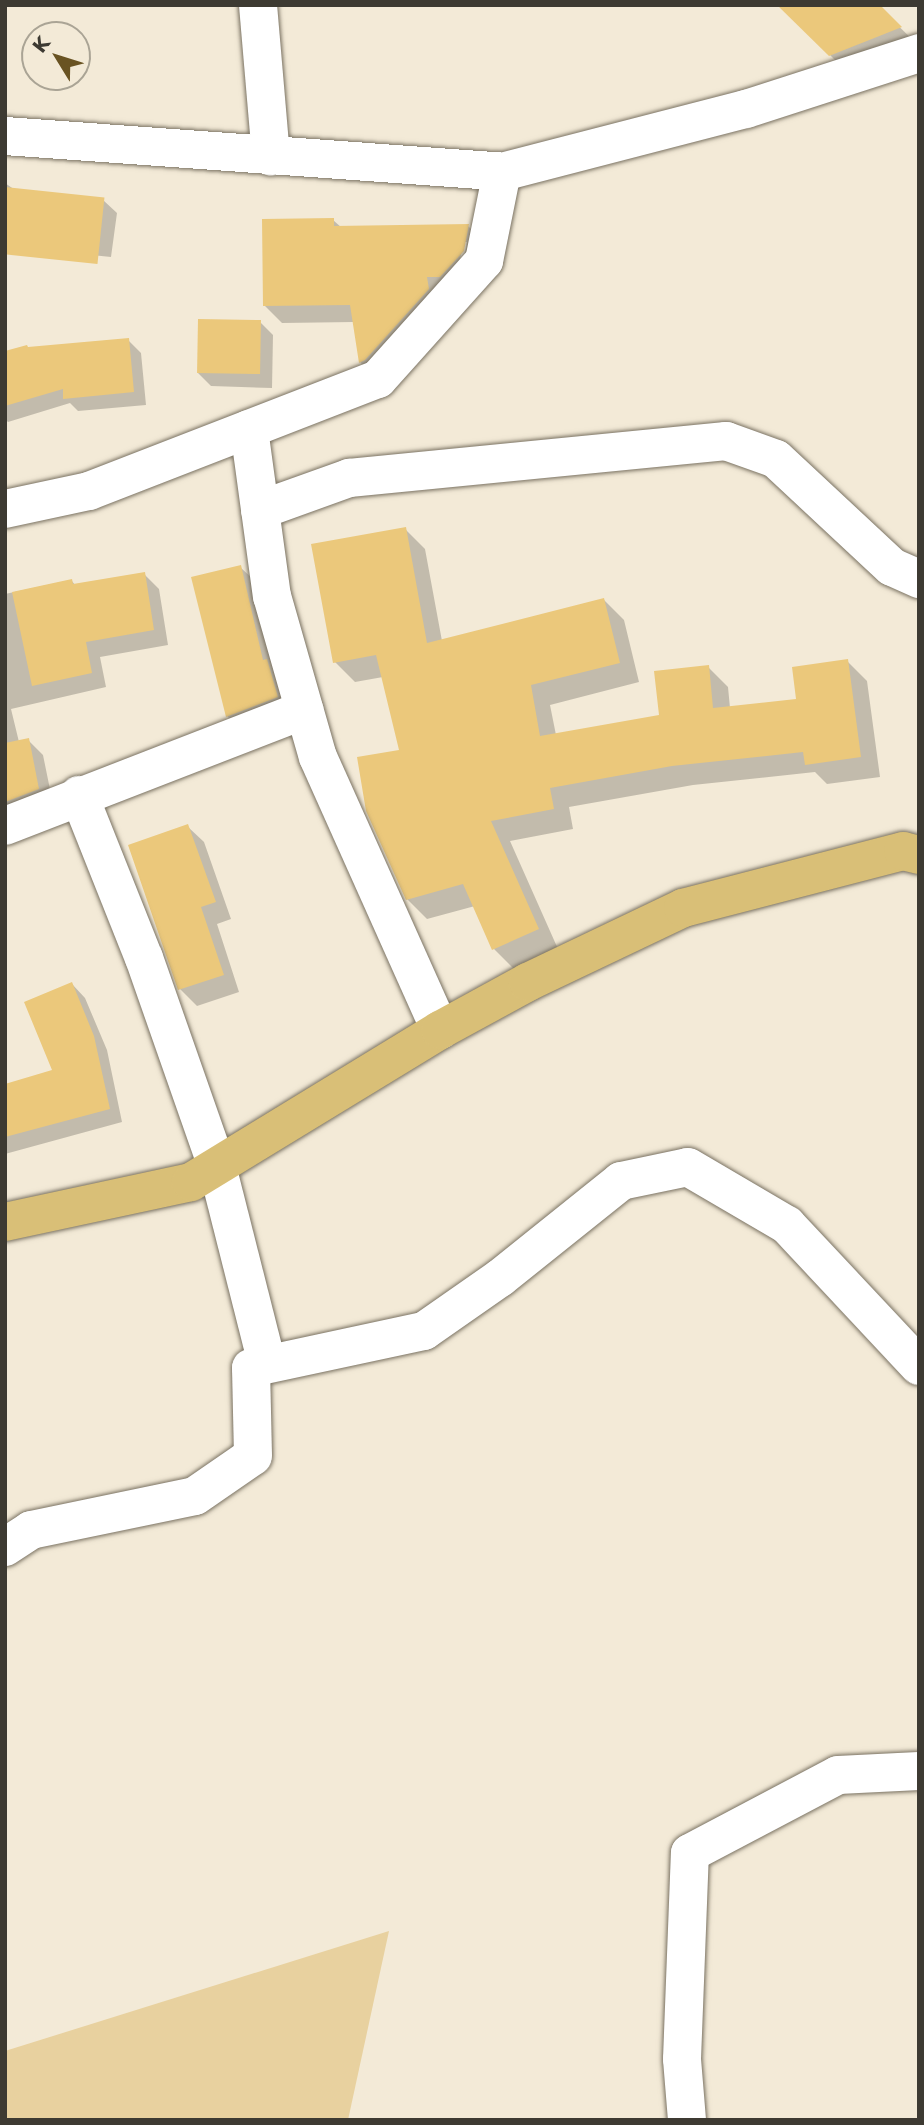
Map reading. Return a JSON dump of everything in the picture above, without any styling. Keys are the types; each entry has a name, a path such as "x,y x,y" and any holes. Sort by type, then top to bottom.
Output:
{"main road":[{"path":"5,1222 191,1182 440,1030 528,982 682,908 903,851 919,855"}],"street":[{"path":"258,5 271,156"},
{"path":"5,136 502,172 746,109 919,53"},
{"path":"5,509 89,491 378,379 484,261 502,172"},
{"path":"248,429 272,596 318,757 440,1030"},
{"path":"260,510 349,478 726,441 776,459 891,567 919,579"},
{"path":"5,826 79,795 304,710"},
{"path":"79,795 144,958 217,1167 267,1364"},
{"path":"5,1547 31,1530 195,1496 253,1456 251,1367 424,1331 500,1278 621,1181 688,1167 787,1225 919,1366"},
{"path":"687,2120 682,2059 690,1853 838,1775 919,1770"}],"shaded area":[{"path":"389,1931 348,2120 5,2120 5,2051"}],"building":[{"path":"777,5 880,5 902,27 829,56"},
{"path":"5,187 104,197 97,264 5,254"},
{"path":"334,218 334,226 469,224 464,251 440,277 427,277 429,289 365,360 359,363 350,305 263,306 262,219"},
{"path":"198,319 261,320 260,374 197,373"},
{"path":"129,338 134,392 63,399 63,389 5,406 5,351 27,345"},
{"path":"406,527 427,643 604,598 620,663 531,685 540,736 659,715 654,671 709,665 713,708 796,699 792,667 848,659 861,757 805,765 803,752 672,766 550,788 554,809 491,821 539,929 492,950 463,884 406,900 366,811 357,757 399,750 376,655 333,663 311,544"},
{"path":"241,565 263,660 267,659 278,697 226,717 191,577"},
{"path":"145,572 154,630 86,642 92,673 32,686 12,592 72,579 73,584"},
{"path":"29,738 39,789 5,802 5,743"},
{"path":"188,824 216,902 201,907 224,975 178,990 128,845"},
{"path":"72,982 94,1036 110,1109 5,1137 5,1084 52,1070 24,1002"}]}
